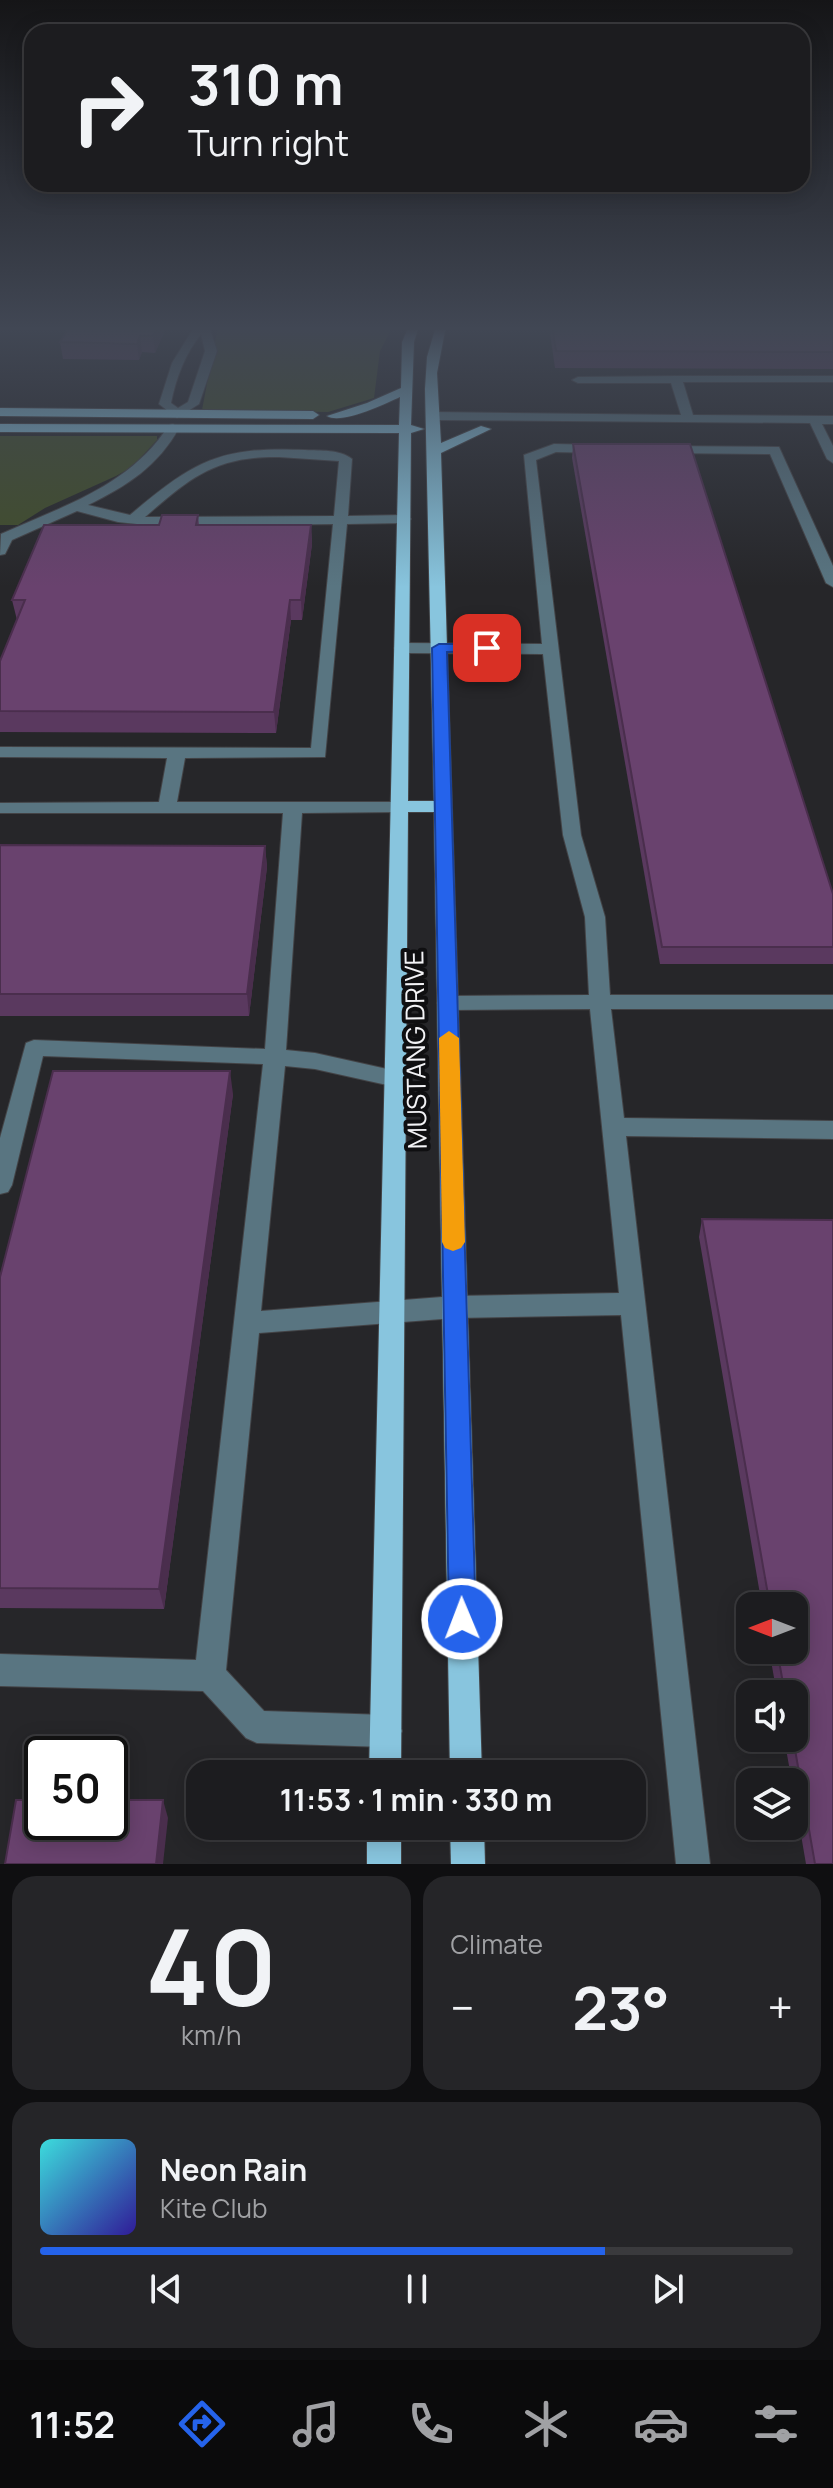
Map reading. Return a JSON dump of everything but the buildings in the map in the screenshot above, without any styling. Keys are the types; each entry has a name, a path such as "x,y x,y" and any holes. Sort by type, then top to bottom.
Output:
{"main road":[{"path":"333,416 344,413"},
{"name":"MUSTANG DRIVE","path":"385,1760 406,413"},
{"name":"MUSTANG DRIVE","path":"432,413 466,1760"},
{"path":"1,414 333,416 406,422"},
{"path":"173,428 177,414"},
{"path":"0,428 433,422"},
{"path":"435,452 485,429"},
{"path":"400,807 443,806"},
{"path":"384,1840 384,1864"},
{"path":"467,1840 468,1864"}],"street":[{"path":"686,413 688,419"},
{"path":"433,422 540,416 599,420 688,419 749,435 775,450 833,583"},
{"path":"433,422 485,429 538,428 599,420"},
{"path":"814,420 832,456"},
{"path":"647,449 749,435 814,420 833,420"},
{"path":"2,541 125,481 168,442 173,428"},
{"path":"616,449 554,448 529,458 572,835 595,917 600,1002 693,1864"},
{"path":"0,752 319,753 347,462 342,455 241,454 222,458 190,477 133,520"},
{"path":"73,505 133,520 404,519"},
{"path":"402,648 550,649"},
{"path":"167,807 177,752"},
{"path":"210,1676 250,1323 275,1057 280,848 293,807"},
{"path":"0,808 400,807"},
{"path":"448,1003 833,1002"},
{"path":"0,1185 34,1048 275,1057 315,1061 396,1079"},
{"path":"613,1127 833,1130"},
{"path":"250,1323 392,1310 633,1304"},
{"path":"0,1670 210,1676 257,1727 386,1731"}],"green space":[{"path":"0,436 157,436 157,440 132,467 116,476 45,508 18,525 0,525"}],"slow traffic":[{"path":"449,1038 453,1242"}],"route":[{"path":"462,1619 439,648 487,648"}]}
